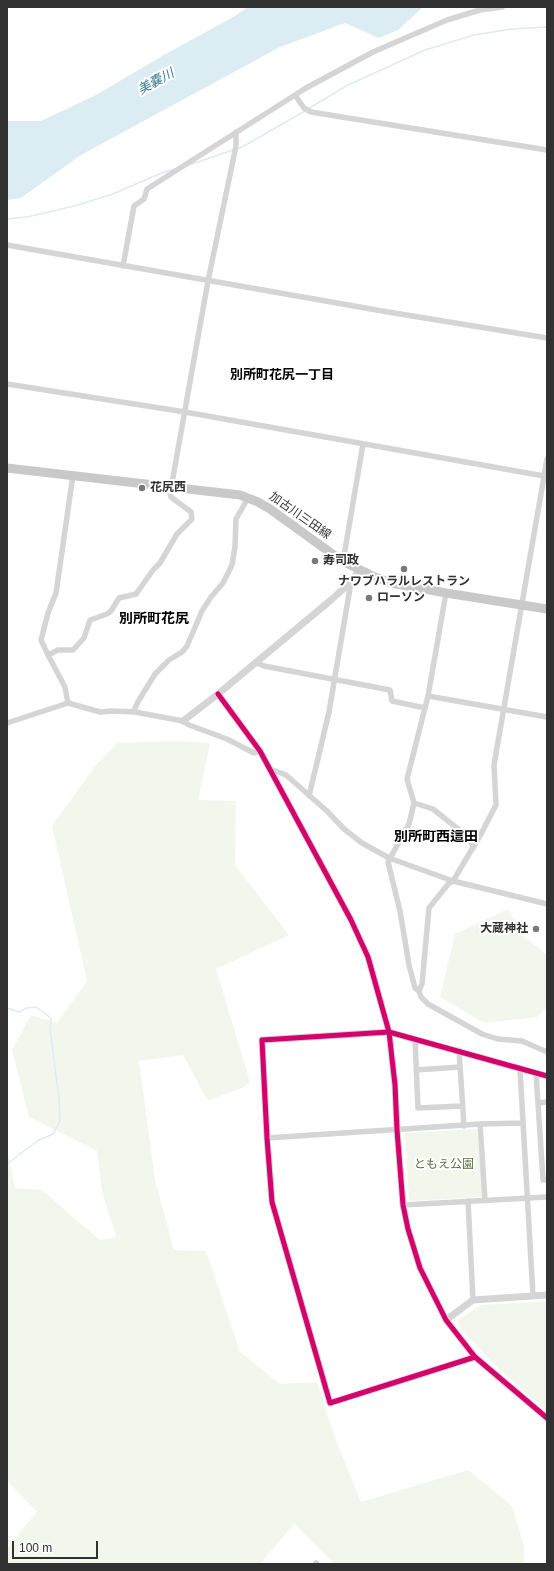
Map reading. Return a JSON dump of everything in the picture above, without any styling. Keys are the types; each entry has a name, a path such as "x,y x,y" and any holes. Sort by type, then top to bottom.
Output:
{"main road":[{"name":"加古川三田線","path":"7,468 224,493 248,498 270,509 342,561 359,570 391,583 547,609"}],"street":[{"path":"122,266 134,206 144,198 147,189 295,95 373,52 447,20 480,10 502,7"},
{"path":"295,95 304,108 311,112 547,150"},
{"path":"48,655 58,650 73,650 84,638 90,620 111,611 119,598 136,594 153,570 160,563 177,534 192,519 191,512 171,497 170,494 208,281 236,146 236,132"},
{"path":"7,246 547,338"},
{"path":"7,384 185,412 544,476"},
{"path":"342,561 363,444"},
{"path":"418,991 422,984 429,908 449,883 453,881 482,834 496,805 494,765 547,459"},
{"path":"68,703 65,687 41,640 48,614 56,594 73,475"},
{"path":"135,712 135,708 139,700 155,674 169,660 182,652 187,646 202,611 211,597 224,583 232,565 235,547 236,519 248,498"},
{"path":"183,720 218,694 352,582 359,570"},
{"path":"309,796 335,680 352,582"},
{"path":"446,593 428,696 407,779 414,803 409,824 388,862 400,911 409,965 415,988 428,1004 482,1034 498,1039 522,1041 547,1052"},
{"path":"256,662 264,666 390,690 392,701 425,708"},
{"path":"218,694 260,751 270,769 356,931 374,976 389,1032 395,1085 403,1205 408,1229 420,1268 446,1320 475,1357 547,1418"},
{"path":"428,696 547,717"},
{"path":"7,723 68,703 100,712 135,712 183,720 189,725 226,739 254,753 260,751"},
{"path":"270,769 286,776 344,829 362,843 389,858 453,881 547,904"},
{"path":"414,803 433,809 468,837 474,847"},
{"path":"475,1357 330,1403 272,1202 262,1040 389,1032 459,1050 547,1076"},
{"path":"415,1039 418,1108 462,1106"},
{"path":"459,1050 464,1126"},
{"path":"416,1070 460,1067"},
{"path":"520,1069 533,1296"},
{"path":"536,1073 543,1180 547,1180"},
{"path":"538,1103 547,1102"},
{"path":"267,1138 480,1124 523,1123"},
{"path":"480,1124 486,1200"},
{"path":"403,1205 547,1196"},
{"path":"468,1201 474,1300"},
{"path":"446,1320 474,1300 547,1295"}],"green space":[{"path":"177,741 210,743 198,800 236,801 235,865 289,935 216,969 250,1082 244,1087 208,1101 183,1055 139,1061 155,1180 174,1250 206,1251 240,1352 280,1384 317,1382 335,1438 361,1502 468,1470 512,1506 524,1546 524,1564 334,1564 294,1524 260,1564 7,1564 7,1548 37,1512 7,1481 7,1149 15,1188 42,1190 100,1240 116,1237 102,1191 97,1151 29,1117 12,1050 31,1015 57,1023 87,981 52,826 95,766 117,743"},
{"path":"508,909 522,935 547,955 547,1007 537,1017 484,1023 440,997 455,934"},
{"name":"ともえ公園","path":"477,1129 483,1197 409,1201 405,1133"},
{"path":"547,1301 547,1412 494,1364 458,1325 458,1320 481,1305"}],"water":[{"name":"美嚢川","path":"248,7 423,7 398,30 379,38 345,23 280,47 81,155 21,198 7,200 7,121 41,121 96,95 162,56 235,16"}],"waterway":[{"path":"308,109 348,85 425,50 474,35 512,29 547,27"},
{"path":"237,149 305,111"},
{"path":"189,165 233,150"},
{"path":"7,219 27,217 74,206 113,194 174,169"},
{"path":"7,1008 19,1012 27,1008 36,1007 51,1018 50,1029 59,1099 60,1121 53,1134 37,1141 7,1164"}],"cycle path":[{"path":"218,694 260,751 351,920 368,957 389,1032 395,1085 403,1205 408,1229 420,1268 446,1320 475,1357 547,1418"},
{"path":"475,1357 330,1403 272,1202 262,1040 389,1032 547,1076"}],"place":[{"name":"花尻西","path":"142,488"},
{"name":"寿司政","path":"315,561"},
{"name":"ナワブハラルレストラン","path":"404,569"},
{"name":"ローソン","path":"369,598"},
{"name":"大蔵神社","path":"536,929"}],"district":[{"name":"別所町花尻一丁目","path":"282,375"},
{"name":"別所町花尻","path":"154,619"},
{"name":"別所町西這田","path":"436,837"}]}
